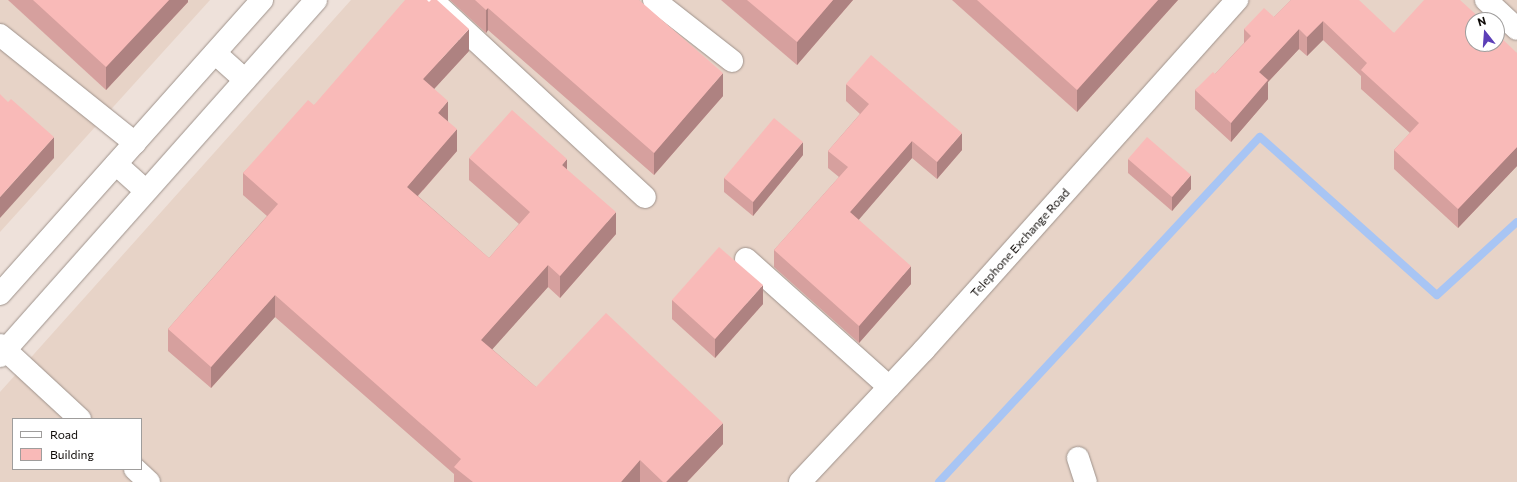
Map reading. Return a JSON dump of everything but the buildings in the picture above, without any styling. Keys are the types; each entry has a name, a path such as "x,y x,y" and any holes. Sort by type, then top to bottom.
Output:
{"street":[{"path":"0,294 262,0"},
{"path":"432,0 645,197"},
{"path":"654,0 732,61"},
{"name":"Telephone Exchange Road","path":"800,482 924,350 1238,0"},
{"path":"1486,0 1517,28"},
{"path":"79,418 2,350 245,80 310,2"},
{"path":"0,35 135,143"},
{"path":"215,53 245,80"},
{"path":"116,164 146,191"},
{"path":"746,259 889,387"},
{"path":"1078,458 1086,482"},
{"path":"136,470 149,482"}],"shaded area":[{"path":"0,0 210,0 0,232"},
{"path":"351,0 1517,0 1517,482 0,482 0,392"}],"waterway":[{"path":"939,482 1260,137 1437,295 1517,222"}]}
